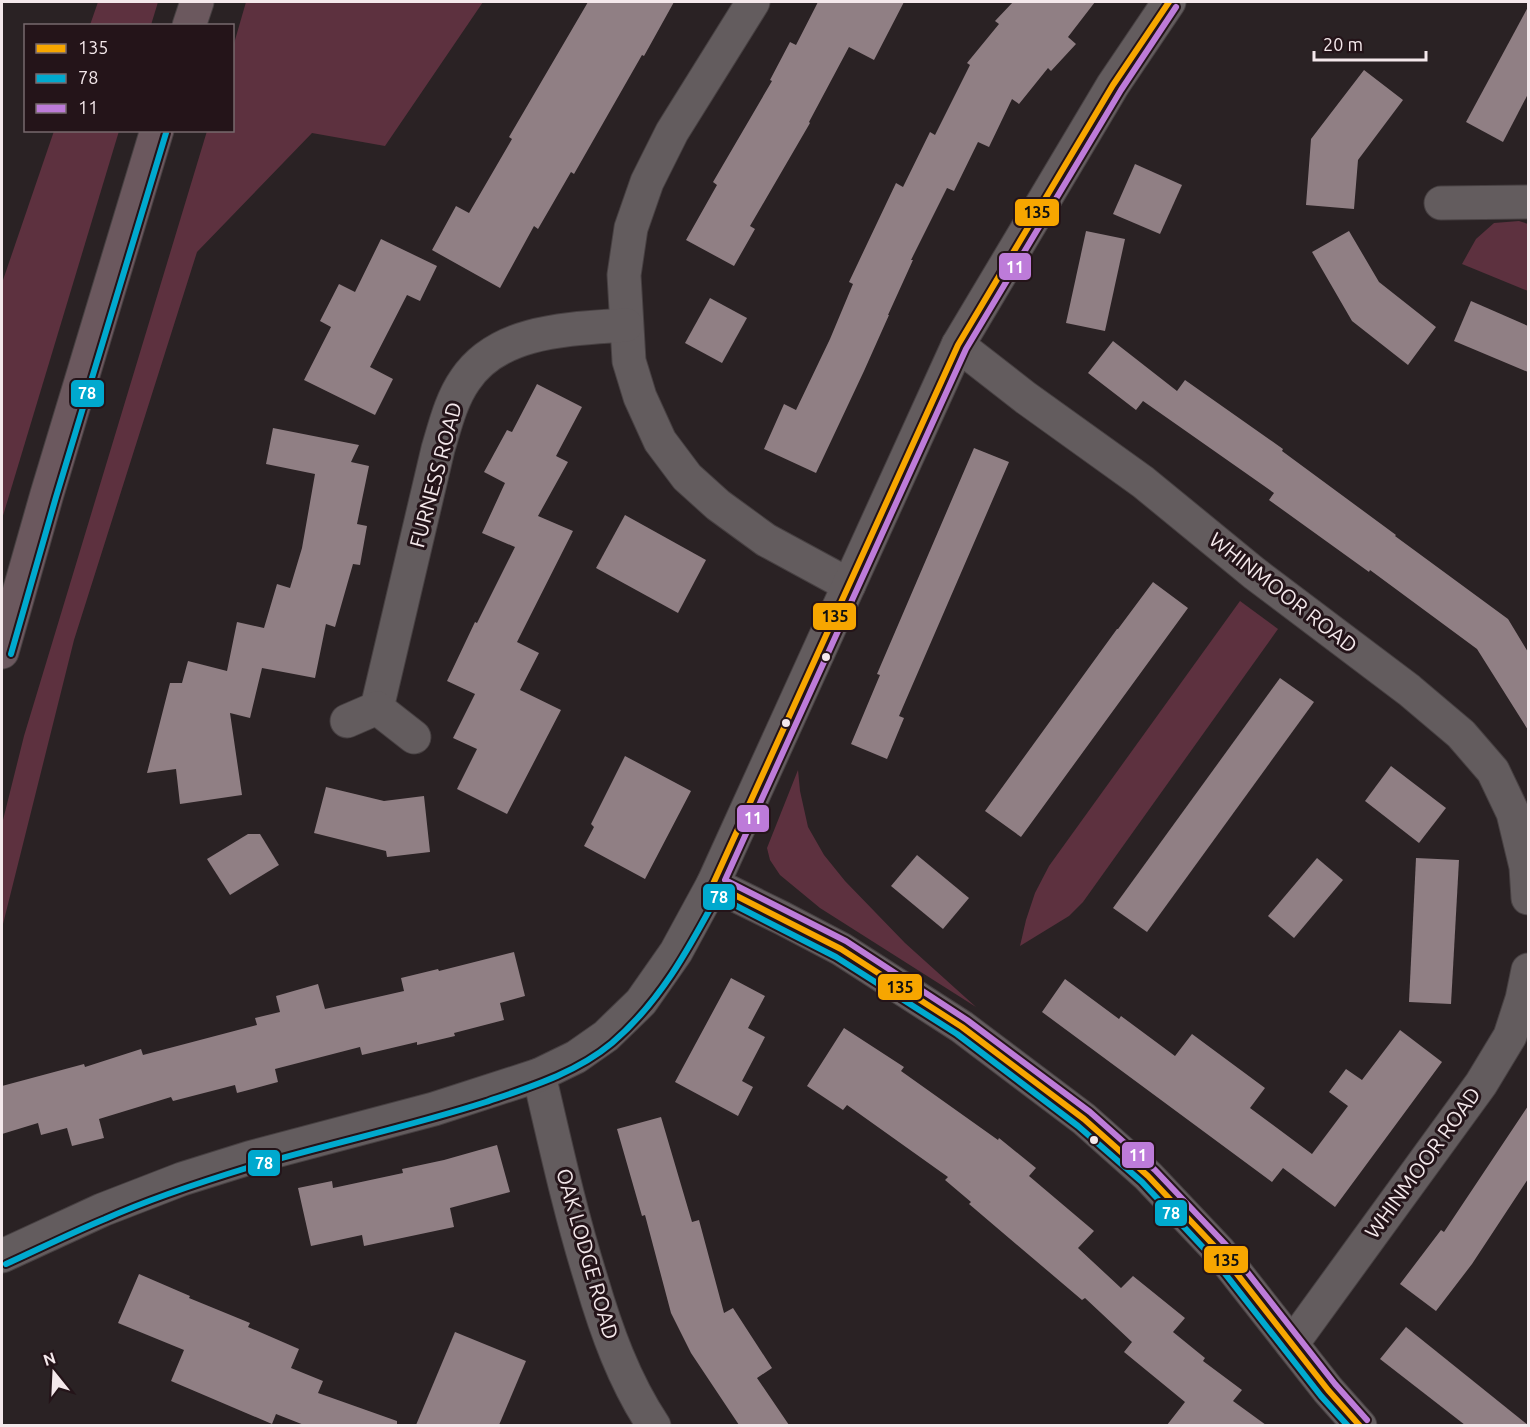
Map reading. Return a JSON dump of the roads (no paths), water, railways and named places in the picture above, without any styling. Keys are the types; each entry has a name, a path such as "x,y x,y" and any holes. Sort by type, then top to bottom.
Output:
{"highway":[{"path":"190,24 197,2"},
{"path":"2,652 47,494 156,132"}],"street":[{"path":"753,2 672,132 647,182 631,228 624,275 629,361 640,397 660,441 687,477 718,505 766,540 849,585"},
{"path":"2,1256 102,1210 182,1179 249,1158 434,1109 539,1075 576,1057 606,1036 641,1002 676,952 713,884 792,715 958,345 1113,85 1169,2"},
{"path":"1441,204 1528,202"},
{"name":"FURNESS ROAD","path":"377,708 438,449 451,407 465,380 481,362 499,349 522,339 553,332 626,326"},
{"name":"WHINMOOR ROAD","path":"958,345 1026,398 1143,482 1254,573 1409,690 1461,734 1493,771 1513,813 1526,867 1528,898"},
{"path":"347,721 377,708 414,737"},
{"path":"713,884 841,949 962,1028 1084,1119 1148,1176 1220,1251 1328,1390 1360,1425"},
{"name":"WHINMOOR ROAD","path":"1292,1344 1482,1084 1510,1036 1522,999 1528,970"},
{"name":"OAK LODGE ROAD","path":"539,1075 579,1240 602,1318 623,1371 654,1425"}]}
